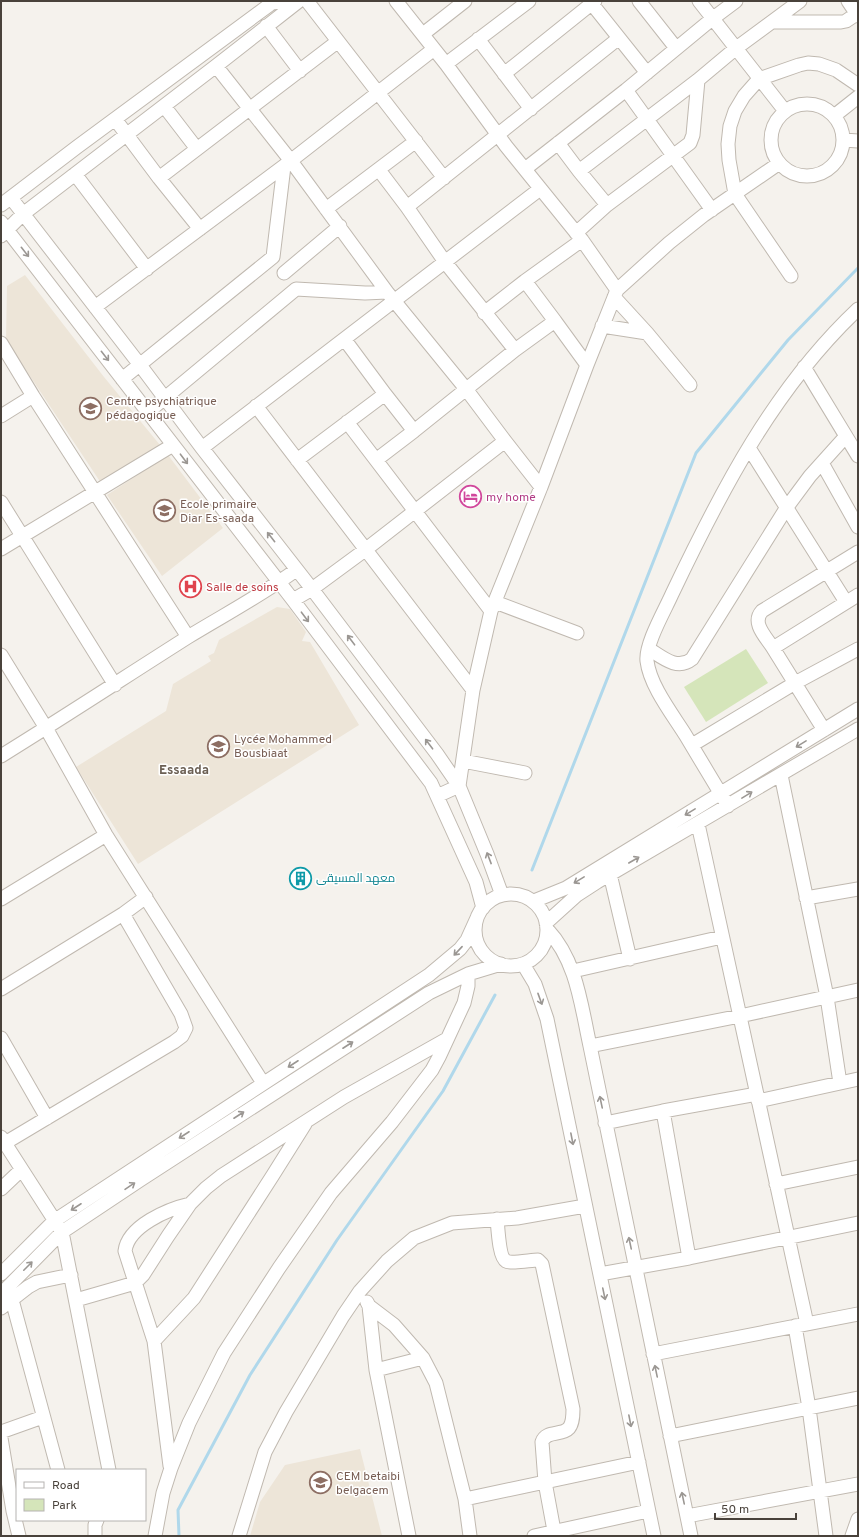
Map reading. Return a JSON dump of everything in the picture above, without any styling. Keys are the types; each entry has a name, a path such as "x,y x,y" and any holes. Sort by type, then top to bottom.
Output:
{"street":[{"path":"307,1 444,178"},
{"path":"396,1 446,64 540,189 579,237 615,293 690,385"},
{"path":"423,34 451,5 465,1"},
{"path":"446,64 529,1"},
{"path":"639,1 676,48"},
{"path":"699,1 735,49 785,111"},
{"path":"525,169 736,1"},
{"path":"579,171 698,80 735,49 800,1"},
{"path":"772,22 846,21 858,14 848,1"},
{"path":"295,4 280,2 272,3 6,201 23,214 437,754 459,786 502,895"},
{"path":"504,74 593,2 647,73"},
{"path":"1,1274 54,1221 435,970 460,949 467,940 480,912 491,900 502,895 513,894 524,896 534,902 541,909 546,919 546,940 541,950 533,958 523,964 512,966 490,960 482,951 477,941 475,929 480,912 476,882 430,783 293,600 122,378 3,229 295,4"},
{"path":"266,26 300,72"},
{"path":"407,207 619,38"},
{"path":"478,39 531,109"},
{"path":"159,178 338,42"},
{"path":"95,307 379,93 434,49"},
{"path":"791,276 735,194 729,160 728,144 730,126 735,111 744,96 759,79 790,67 808,63 819,64 836,70 858,85"},
{"path":"216,66 250,109 287,163 340,226 391,296 466,389 505,442 541,487"},
{"path":"484,313 579,237 607,205 673,157 692,141 698,80"},
{"path":"626,90 712,210"},
{"path":"834,116 858,97"},
{"path":"808,103 820,106 834,116 838,121 844,140 839,156 832,166 822,173 810,176 798,176 778,164 772,153 770,142 771,130 776,119 785,111 795,105 808,103"},
{"path":"164,106 197,149"},
{"path":"115,119 128,134 159,178 200,229"},
{"path":"844,140 858,141"},
{"path":"326,209 416,141"},
{"path":"558,143 607,205"},
{"path":"122,378 273,257 287,163"},
{"path":"459,786 473,690 493,606 541,487 615,293 669,242 778,164"},
{"path":"379,170 445,262 514,350"},
{"path":"74,174 147,269"},
{"path":"202,448 345,340 391,296 445,262 540,189"},
{"path":"284,273 340,226"},
{"path":"273,257 296,288"},
{"path":"525,281 587,365"},
{"path":"148,412 296,288 391,296"},
{"path":"728,806 657,688 647,660 649,649 655,631 697,540 749,448 792,382 838,328 858,309"},
{"path":"376,460 514,350 555,321"},
{"path":"602,326 647,333"},
{"path":"345,340 414,431"},
{"path":"1,343 94,492 188,637"},
{"path":"804,367 858,456"},
{"path":"297,460 385,394"},
{"path":"1,416 33,396"},
{"path":"256,406 473,690"},
{"path":"347,422 414,510 493,606 577,633"},
{"path":"649,649 679,665 685,664 692,659 787,507 810,476 846,436"},
{"path":"293,600 312,589 365,550 414,510 505,442"},
{"path":"1,549 173,445"},
{"path":"749,448 846,602"},
{"path":"822,462 858,527"},
{"path":"1,502 115,685"},
{"path":"824,730 758,624 758,620 760,613 765,608 828,572 858,552"},
{"path":"1,756 296,570"},
{"path":"773,648 858,595"},
{"path":"692,745 796,683 858,649"},
{"path":"1,655 46,728 106,835 263,1083"},
{"path":"534,902 566,888 858,709"},
{"path":"547,926 578,895 610,874 698,824 858,729"},
{"path":"463,761 525,773"},
{"path":"781,775 827,997 840,1083"},
{"path":"437,796 459,786"},
{"path":"698,824 788,1237 801,1325 809,1408 826,1536"},
{"path":"1,899 106,835"},
{"path":"610,874 630,958"},
{"path":"806,898 858,888"},
{"path":"1,989 123,914 146,897"},
{"path":"109,1469 62,1232 3,1140 47,1118 182,1036 186,1028 181,1014 123,914"},
{"path":"547,926 562,947 573,971 590,1046 691,1536"},
{"path":"573,971 722,937"},
{"path":"1,1308 6,1297 62,1232 429,993 468,974 501,964"},
{"path":"523,964 535,984 547,1019 654,1536"},
{"path":"155,1536 171,1468 189,1423 224,1353 279,1268 331,1193 415,1093 432,1070 464,1003 468,986 468,974"},
{"path":"590,1046 740,1016 858,990"},
{"path":"1,1038 47,1118"},
{"path":"76,1300 135,1283 143,1274 190,1204 221,1176 344,1097 447,1040"},
{"path":"605,1122 858,1079"},
{"path":"663,1111 689,1258"},
{"path":"154,1341 194,1298 306,1121"},
{"path":"776,1184 858,1167"},
{"path":"1,1189 21,1170"},
{"path":"171,1468 154,1341 125,1252 126,1244 130,1237 149,1221 176,1207 190,1204"},
{"path":"239,1536 265,1452 286,1412 343,1316 360,1291 387,1261 414,1238 452,1223 536,1215 585,1206"},
{"path":"497,1219 500,1245 505,1260 511,1262 538,1260 542,1264 573,1409 572,1420 568,1429 548,1435 542,1439 545,1482 555,1533"},
{"path":"600,1274 689,1258 858,1223"},
{"path":"6,1297 37,1282 71,1276"},
{"path":"360,1291 369,1306 394,1325 423,1358 436,1383 465,1499 470,1536"},
{"path":"6,1297 58,1469"},
{"path":"369,1306 376,1370 409,1536"},
{"path":"653,1354 858,1314"},
{"path":"376,1370 423,1358"},
{"path":"670,1436 858,1398"},
{"path":"1,1432 43,1417"},
{"path":"1,1438 13,1511 19,1536"},
{"path":"465,1499 638,1462"},
{"path":"687,1516 858,1484"},
{"path":"534,1536 555,1533 648,1510"},
{"path":"852,1536 858,1519"}],"shaded area":[{"name":"Centre psychiatrique pédagogique","path":"25,275 104,377 160,445 101,483 6,340 7,286"},
{"name":"Ecole primaire Diar Es-saada","path":"168,455 223,528 162,576 107,495"},
{"name":"Lycée Mohammed Bousbiaat","path":"277,607 290,609 306,632 302,641 310,642 359,725 138,864 76,767 166,711 173,684 211,661 208,656 214,653 219,640"},
{"name":"CEM betaibi belgacem","path":"360,1449 382,1536 250,1536 260,1502 285,1465"}],"green space":[{"path":"746,649 768,683 706,722 684,687"}],"waterway":[{"path":"532,870 696,453 788,340 858,268"},
{"path":"179,1536 178,1510 250,1375 337,1240 443,1091 495,995"}],"place":[{"name":"Centre psychiatrique pédagogique","path":"90,408"},
{"name":"my home","path":"470,497"},
{"name":"Ecole primaire Diar Es-saada","path":"165,511"},
{"name":"Salle de soins","path":"191,587"},
{"name":"Lycée Mohammed Bousbiaat","path":"218,746"},
{"name":"معهد المسيقى","path":"301,878"},
{"name":"CEM betaibi belgacem","path":"320,1483"}],"district":[{"name":"Essaada","path":"184,769"}]}
